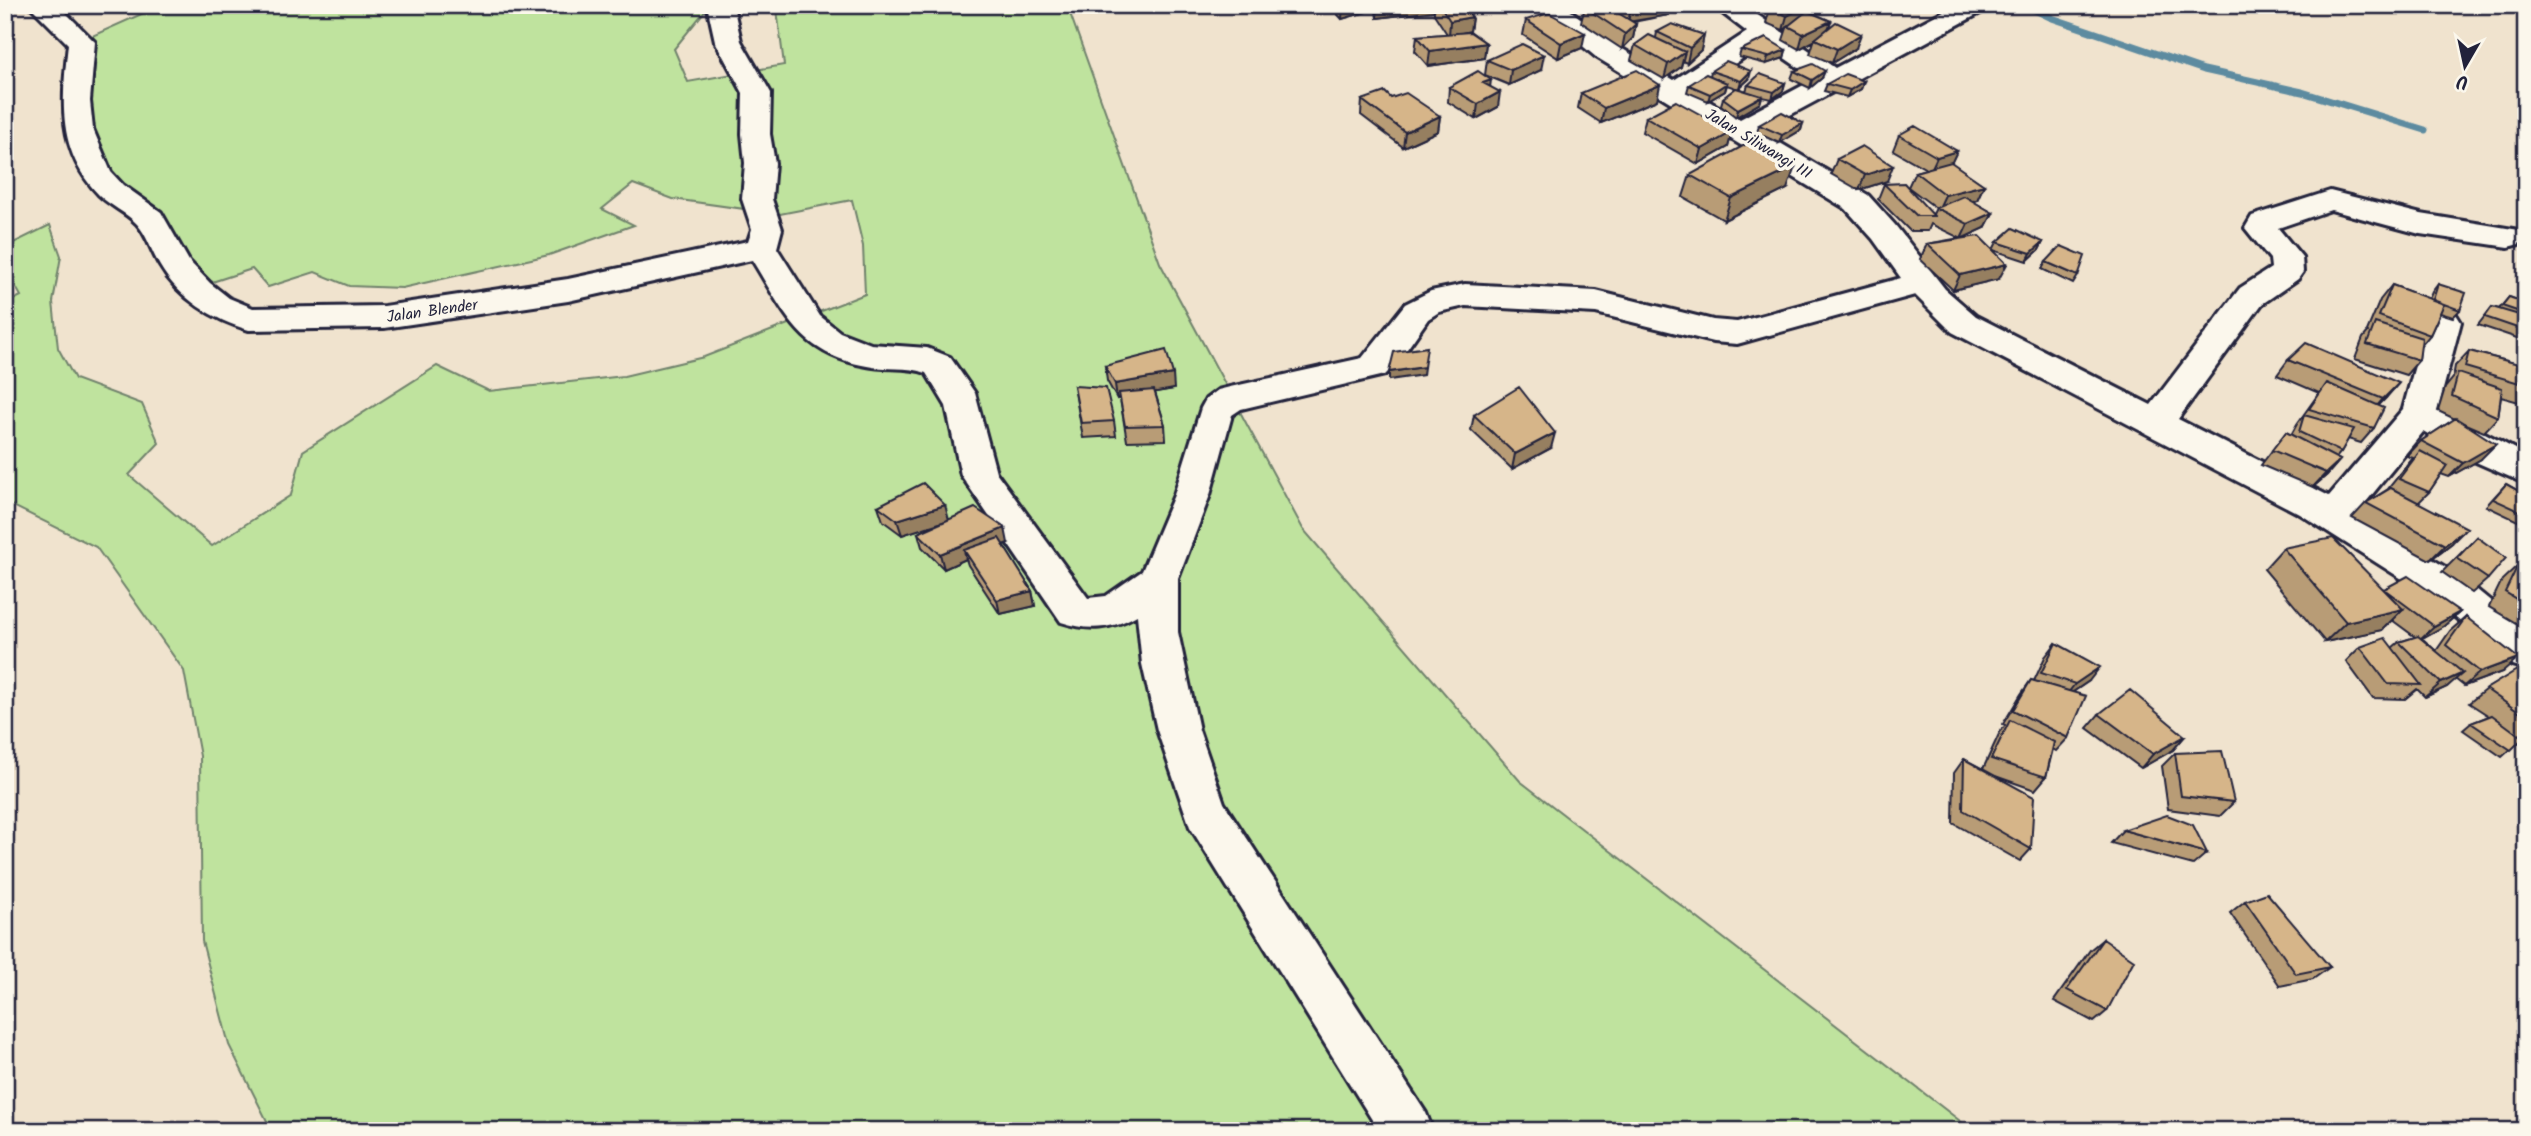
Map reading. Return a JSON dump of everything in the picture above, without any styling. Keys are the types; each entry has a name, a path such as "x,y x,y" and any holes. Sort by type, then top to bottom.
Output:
{"street":[{"name":"Jalan Blender","path":"42,5 82,42 77,115 88,157 98,176 112,191 150,219 176,267 199,290 217,306 248,319 384,317 568,290 761,248"},
{"path":"720,5 728,41 757,93 756,134 760,163 757,199 767,229 761,248 808,324 828,340 867,355 928,359 938,365 958,393 963,406 979,475 1075,611 1086,615 1109,613 1159,579"},
{"name":"Jalan Siliwangi III","path":"1546,5 1606,51 1857,202 1878,221 1907,266 1944,310 1964,324 2333,516 2446,587 2526,653"},
{"path":"1725,5 1834,80"},
{"path":"1739,131 1975,5"},
{"path":"1674,92 1763,33"},
{"path":"2156,423 2251,296 2287,272 2286,257 2260,228 2263,223 2330,200 2428,226 2508,237"},
{"path":"1408,1131 1206,813 1190,772 1174,712 1158,635 1159,579 1192,494 1215,416 1222,404 1230,399 1373,367 1382,360 1414,311 1448,297 1465,295 1596,302 1713,331 1737,333 1922,283"},
{"path":"2333,516 2419,414 2444,321"},
{"path":"2419,414 2482,450 2526,471"}],"green space":[{"path":"153,5 704,5 704,12 674,49 688,82 784,65 777,10 810,5 1067,5 1160,263 1303,529 1520,781 1973,1131 272,1131 229,1045 202,941 200,756 184,671 96,547 5,502 5,304 21,296 5,268 5,247 50,225 61,256 53,302 58,348 75,379 142,404 159,443 129,475 212,546 291,495 303,451 437,366 489,391 624,376 704,357 865,294 863,246 852,200 780,214 673,199 633,184 602,209 634,225 549,255 402,288 349,286 315,272 268,287 252,269 212,282 184,254 159,213 121,186 100,159 87,126 94,47 92,36 155,8"}],"building":[{"path":"1440,5 1462,5 1472,17 1450,21"},
{"path":"1605,5 1636,24 1625,34 1584,7"},
{"path":"1775,5 1807,5 1787,16 1770,8"},
{"path":"1807,11 1831,21 1803,34 1788,26"},
{"path":"1549,13 1585,33 1561,43 1526,20"},
{"path":"1836,22 1861,34 1837,49 1815,39"},
{"path":"1672,24 1704,35 1690,48 1657,32"},
{"path":"1470,32 1486,43 1430,51 1417,36"},
{"path":"1649,35 1685,52 1668,64 1635,45"},
{"path":"1766,38 1786,50 1768,57 1741,50"},
{"path":"1522,44 1544,55 1511,70 1487,60"},
{"path":"1726,61 1751,71 1741,81 1711,71"},
{"path":"1813,64 1825,71 1812,80 1794,71"},
{"path":"1637,70 1660,85 1604,108 1581,93"},
{"path":"1478,71 1491,80 1483,83 1500,92 1478,104 1449,87"},
{"path":"1706,74 1727,83 1710,94 1689,85"},
{"path":"1760,74 1785,83 1774,92 1748,85"},
{"path":"1845,74 1864,81 1850,90 1827,84"},
{"path":"1736,88 1762,96 1738,109 1723,98"},
{"path":"1385,92 1391,98 1406,93 1440,116 1405,132 1362,100"},
{"path":"1676,101 1732,132 1702,149 1646,117"},
{"path":"1782,112 1803,123 1782,135 1759,125"},
{"path":"1915,126 1957,151 1937,157 1899,135"},
{"path":"1752,141 1795,167 1731,198 1690,175"},
{"path":"1862,146 1893,166 1865,175 1837,159"},
{"path":"1951,162 1984,185 1945,195 1915,172"},
{"path":"1904,183 1934,216 1917,216 1884,184"},
{"path":"1964,196 1993,213 1968,224 1936,208"},
{"path":"2013,228 2043,242 2031,253 1997,242"},
{"path":"1979,236 2007,264 1960,275 1927,244"},
{"path":"2061,246 2085,256 2078,276 2046,262"},
{"path":"2438,284 2466,293 2460,310 2433,300"},
{"path":"2392,285 2444,304 2430,335 2379,316"},
{"path":"2509,297 2526,303 2526,314 2502,306"},
{"path":"2492,307 2526,317 2526,331 2485,317"},
{"path":"2375,323 2422,338 2419,360 2367,344"},
{"path":"2306,343 2399,383 2383,399 2288,360"},
{"path":"1427,347 1424,367 1389,372 1394,352"},
{"path":"1166,350 1173,374 1115,384 1105,366"},
{"path":"2469,351 2526,366 2526,385 2465,367"},
{"path":"2458,373 2502,388 2498,417 2452,396"},
{"path":"2327,383 2384,408 2374,428 2309,409"},
{"path":"1074,386 1106,388 1114,421 1081,423"},
{"path":"1519,387 1555,433 1515,454 1474,415"},
{"path":"1154,390 1165,425 1125,426 1119,393"},
{"path":"2304,415 2354,429 2341,452 2299,432"},
{"path":"2456,418 2496,444 2463,463 2421,441"},
{"path":"2286,432 2340,460 2326,473 2272,450"},
{"path":"2420,451 2447,465 2429,492 2399,479"},
{"path":"923,483 945,505 897,520 878,506"},
{"path":"2506,484 2526,495 2526,514 2493,499"},
{"path":"2391,488 2467,528 2445,545 2366,503"},
{"path":"975,508 1005,528 940,554 918,533"},
{"path":"2477,537 2506,558 2488,579 2457,558"},
{"path":"999,538 1032,591 997,600 964,550"},
{"path":"2333,538 2403,609 2346,622 2283,548"},
{"path":"2518,565 2526,569 2526,605 2505,592"},
{"path":"2408,576 2460,612 2434,626 2384,589"},
{"path":"2466,617 2518,658 2480,672 2446,645"},
{"path":"2418,636 2463,673 2441,683 2399,642"},
{"path":"2385,638 2421,685 2388,684 2360,647"},
{"path":"2056,643 2100,667 2075,684 2041,673"},
{"path":"2526,666 2526,717 2486,689"},
{"path":"2031,680 2086,696 2068,738 2013,710"},
{"path":"2130,690 2185,736 2153,754 2099,714"},
{"path":"2492,715 2523,738 2511,750 2471,723"},
{"path":"2010,720 2054,742 2046,777 1991,759"},
{"path":"2222,751 2234,802 2181,796 2175,753"},
{"path":"1964,759 2034,797 2031,849 1963,810"},
{"path":"2167,815 2193,825 2207,853 2123,830"},
{"path":"2267,893 2330,967 2296,974 2245,901"},
{"path":"2103,939 2134,960 2107,1011 2067,990"}],"waterway":[{"path":"2024,5 2052,18 2204,70 2302,92 2425,130"}]}
